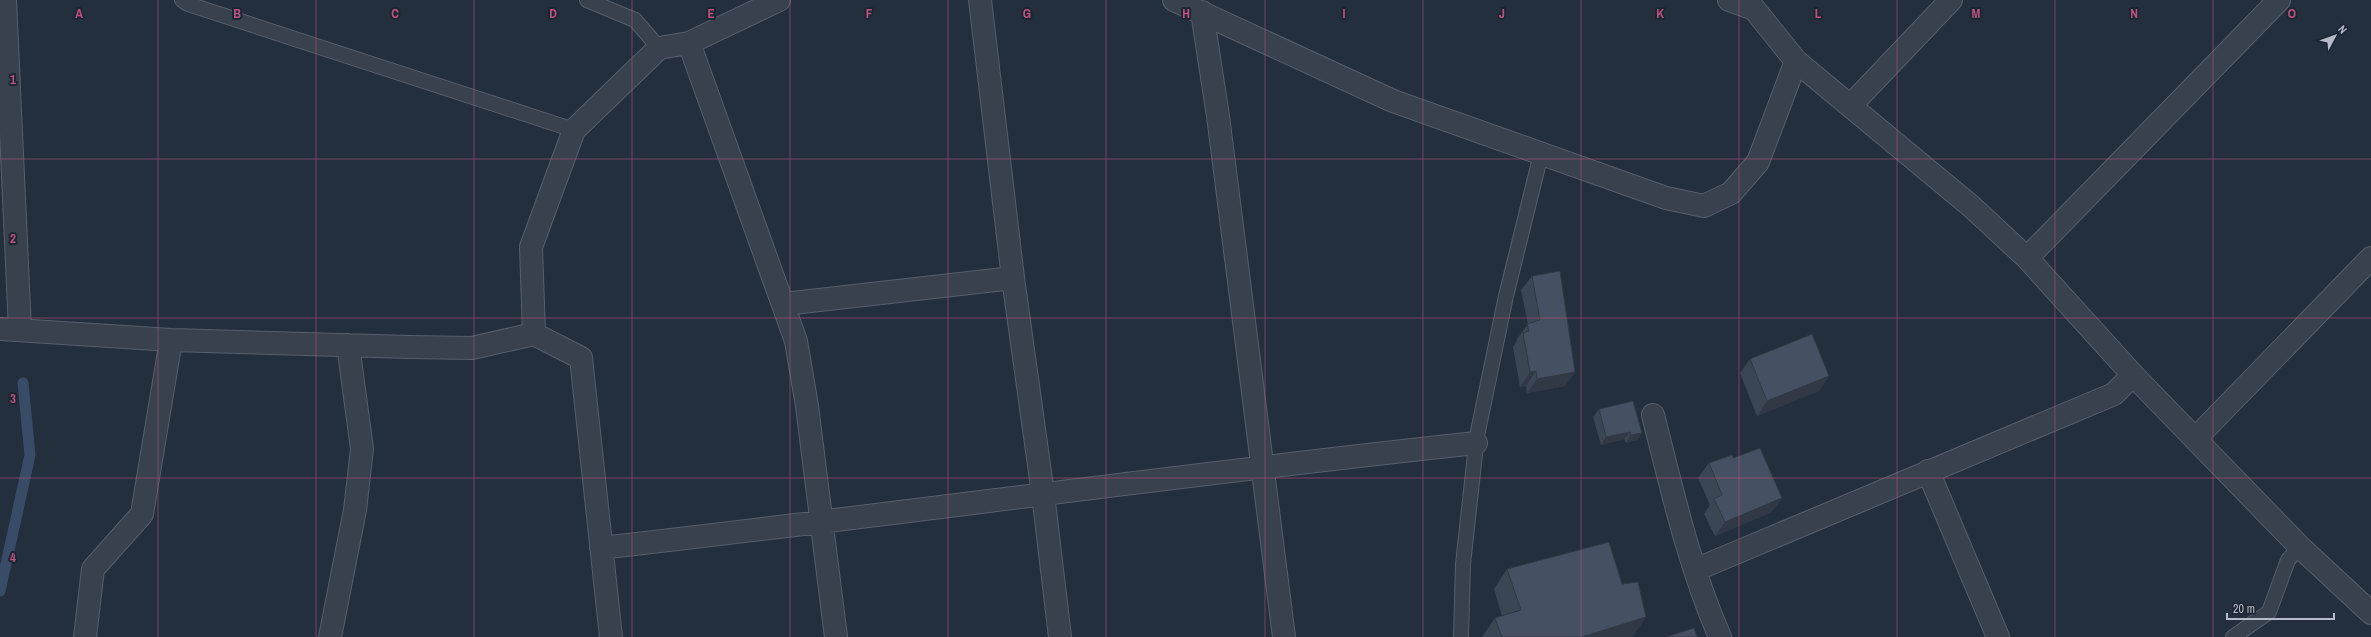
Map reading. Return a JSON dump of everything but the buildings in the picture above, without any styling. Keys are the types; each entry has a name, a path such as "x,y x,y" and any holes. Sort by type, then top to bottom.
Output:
{"street":[{"path":"5,0 10,330 171,340 472,348 534,334 581,358 611,637"},
{"path":"534,334 531,247 574,130 658,48 690,43 779,0"},
{"path":"980,0 1013,278 1043,494 1060,637"},
{"path":"1174,0 1393,101 1666,198 1704,206 1731,193 1758,162 1796,61"},
{"path":"1729,0 1750,5 1796,61 1972,207 2027,258 2133,375 2300,548 2370,611"},
{"path":"1850,106 1951,0"},
{"path":"2027,258 2279,0"},
{"path":"1202,12 1218,116 1284,637"},
{"path":"690,43 796,341 822,523 836,637"},
{"path":"2195,439 2371,258"},
{"path":"784,304 1013,278"},
{"path":"85,637 93,569 142,514 171,340"},
{"path":"330,637 355,510 362,449 348,345"},
{"path":"1695,570 2114,394 2133,375"},
{"path":"1653,415 1695,570 1706,604 1720,637"},
{"path":"601,548 822,523 1262,466 1476,443"},
{"path":"1928,471 1998,637"}],"lane":[{"path":"182,0 188,4 574,130"},
{"path":"587,0 635,20 658,48"},
{"path":"1461,637 1463,564 1476,443 1506,296 1542,154"},
{"path":"2233,637 2269,612 2288,560 2300,548"}],"waterway":[{"path":"0,591 30,455 23,383"}]}
